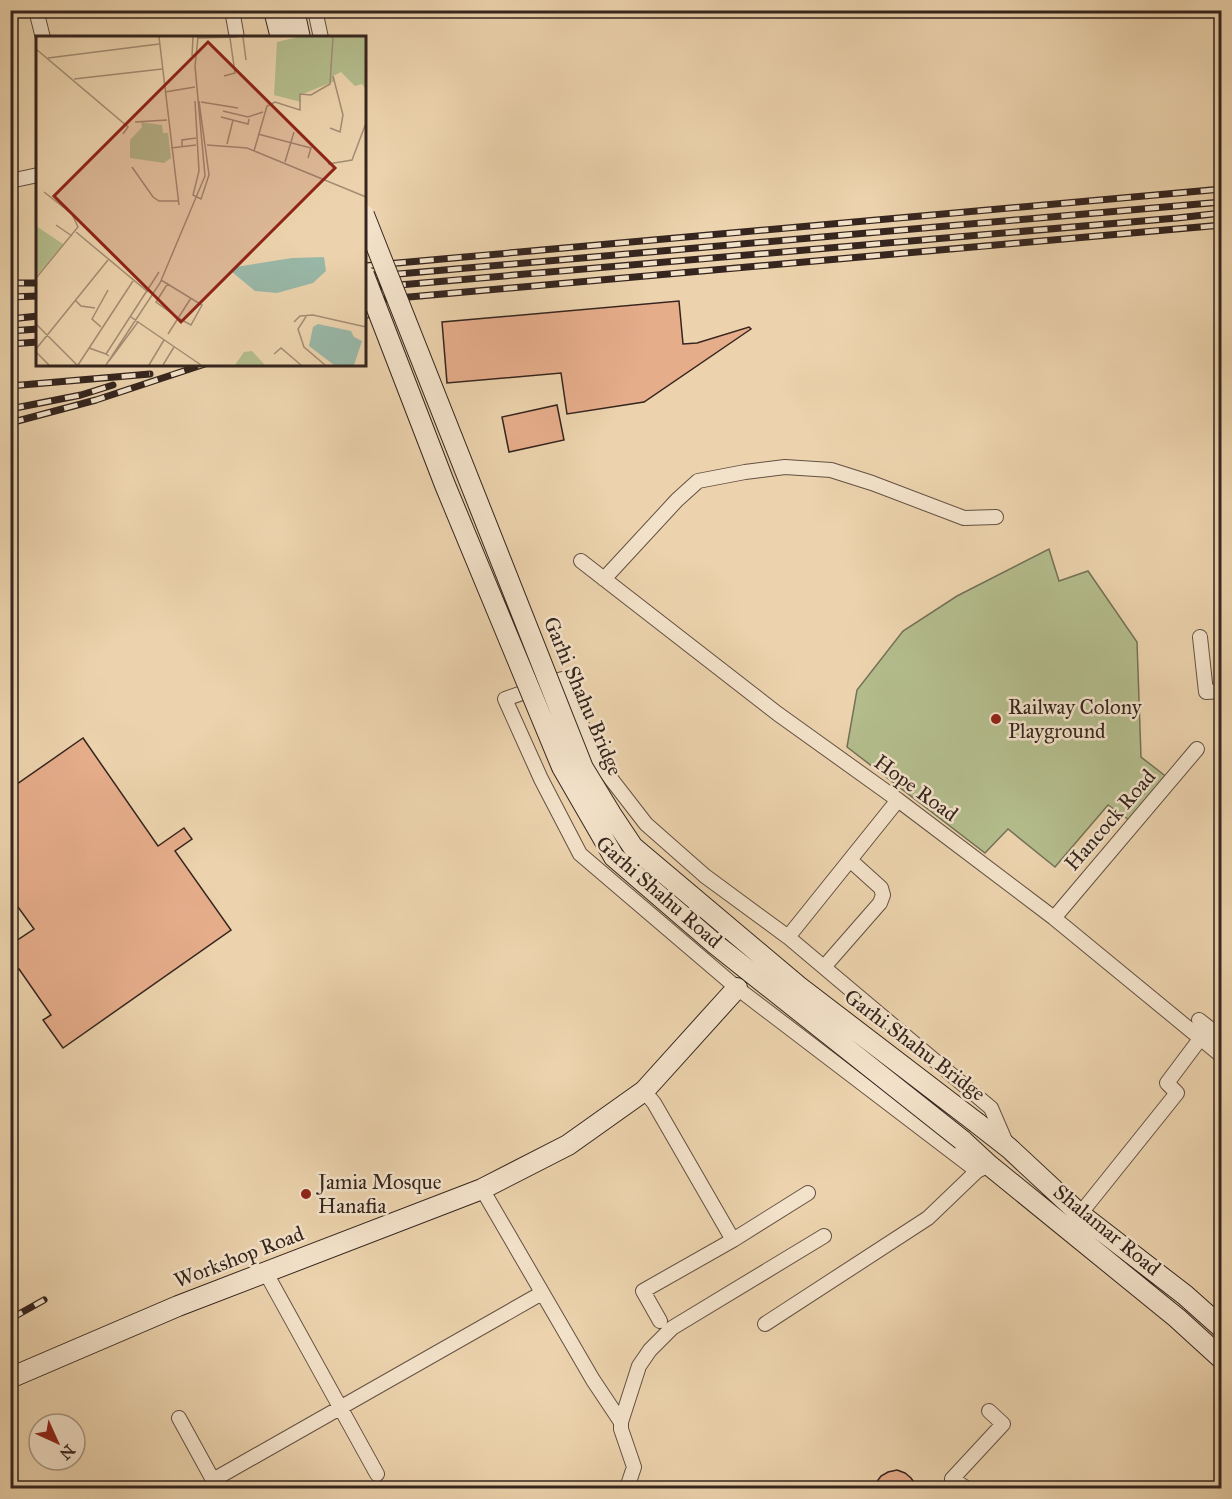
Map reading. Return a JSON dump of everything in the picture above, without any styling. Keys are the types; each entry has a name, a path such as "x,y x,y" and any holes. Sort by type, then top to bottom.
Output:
{"main road":[{"path":"274,10 280,36"},
{"path":"294,10 300,36"},
{"name":"Garhi Shahu Bridge","path":"366,220 583,768 633,847 779,970 977,1123"},
{"name":"Garhi Shahu Bridge","path":"366,280 445,485 562,767 614,858 715,944 962,1140"},
{"name":"Workshop Road","path":"10,1378 178,1306 482,1189 568,1144 644,1091 737,988"},
{"name":"Shalamar Road","path":"977,1123 1009,1148 1080,1214 1185,1295 1221,1328"},
{"name":"Shalamar Road","path":"962,1140 983,1168 1178,1318 1221,1359"}],"street":[{"path":"36,10 42,36"},
{"path":"232,10 237,36"},
{"path":"315,10 321,36"},
{"path":"10,180 36,175"},
{"path":"604,579 677,500 698,481 745,472 785,467 831,470 964,518 996,517"},
{"name":"Hope Road","path":"581,561 778,714 898,800 1054,918 1221,1056"},
{"path":"1200,637 1206,692 1221,691"},
{"name":"Garhi Shahu Road","path":"983,1168 737,988 580,854 541,779 505,699 562,679 598,762 646,824 705,876 788,937 991,1108 1009,1148"},
{"name":"Hancock Road","path":"1054,918 1197,749"},
{"path":"788,937 898,800"},
{"path":"824,967 880,903 884,895 881,888 850,860"},
{"path":"1199,1020 1221,1038"},
{"path":"1080,1214 1177,1093 1167,1083 1200,1040"},
{"path":"644,1091 654,1103 733,1240"},
{"path":"765,1324 928,1218 983,1168"},
{"path":"482,1189 593,1380 621,1422"},
{"path":"660,1321 643,1291 733,1240 808,1193"},
{"path":"627,1488 634,1467 621,1429 621,1422 639,1366 650,1350 672,1328 824,1236"},
{"path":"266,1273 377,1474"},
{"path":"179,1418 213,1480 542,1293"},
{"path":"966,1488 952,1479 1003,1424 989,1411"}],"green space":[{"name":"Railway Colony Playground","path":"1049,549 1059,581 1088,571 1137,642 1141,757 1168,778 1132,822 1108,805 1055,867 1008,829 985,853 847,747 857,690 903,631 957,596"}],"building":[{"path":"679,301 683,344 697,343 749,327 751,329 644,402 567,414 561,373 447,383 442,322"},
{"path":"557,405 564,440 509,452 502,417"},
{"path":"83,738 158,846 184,828 192,839 175,851 231,930 63,1048 43,1020 51,1015 19,969 10,974 10,945 34,929 10,896 10,789"},
{"path":"897,1470 911,1478 918,1488 872,1488 881,1476"}],"railway":[{"path":"366,266 1222,189"},
{"path":"366,277 1222,202"},
{"path":"366,288 1222,213"},
{"path":"366,301 1222,225"},
{"path":"10,283 36,283"},
{"path":"10,297 36,296"},
{"path":"366,315 384,310"},
{"path":"10,319 36,316"},
{"path":"10,331 36,329"},
{"path":"10,344 36,342"},
{"path":"10,423 96,400 199,366"},
{"path":"10,386 150,374"},
{"path":"10,409 81,395 113,385"},
{"path":"10,1319 44,1300"}],"place":[{"name":"Railway Colony Playground","path":"996,719"},
{"name":"Jamia Mosque Hanafia","path":"306,1194"}]}
